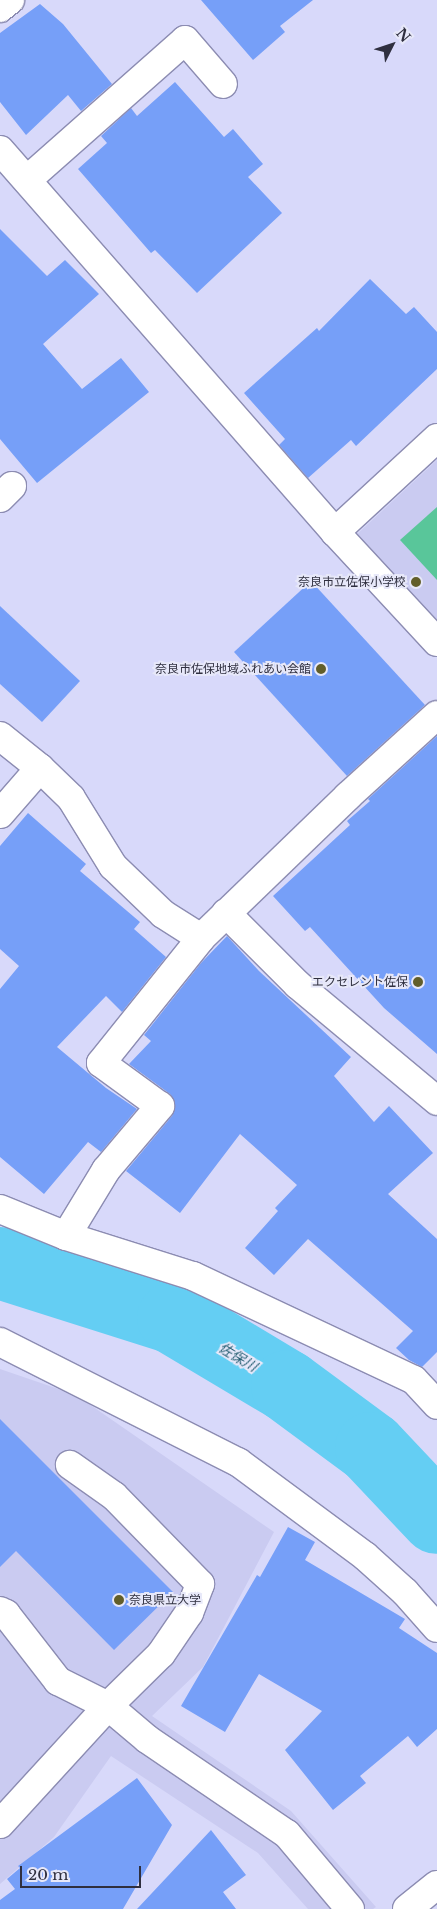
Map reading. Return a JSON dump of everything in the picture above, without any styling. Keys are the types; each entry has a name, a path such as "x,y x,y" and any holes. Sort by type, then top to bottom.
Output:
{"street":[{"path":"0,8 10,0"},
{"path":"27,180 184,40 223,84"},
{"path":"0,150 335,532 437,642"},
{"path":"335,532 437,438"},
{"path":"66,1236 106,1170 160,1106 101,1063 201,938 437,714"},
{"path":"0,736 40,768 71,798 113,866 163,914 201,938"},
{"path":"0,814 40,768"},
{"path":"226,913 298,985 365,1038 437,1101"},
{"path":"0,1209 66,1236 193,1276 414,1380 437,1405"},
{"path":"0,1342 238,1462 365,1556 405,1592 437,1628"},
{"path":"0,1824 108,1706 161,1654 189,1613 200,1584 114,1496 70,1465"},
{"path":"0,1611 6,1614 58,1681 108,1706 147,1739 287,1834 350,1909"},
{"path":"407,1909 437,1885"}],"shaded area":[{"name":"奈良市立佐保小学校","path":"437,460 437,627 354,537"},
{"name":"奈良県立大学","path":"0,1369 76,1395 274,1532 203,1667 152,1716 291,1811 376,1907 373,1909 308,1909 258,1853 111,1756 54,1837 0,1884"}],"green space":[{"path":"437,507 437,580 400,540"}],"building":[{"path":"201,0 313,0 280,26 285,32 253,60"},
{"path":"40,4 63,24 112,84 81,111 68,95 26,135 0,102 0,33"},
{"path":"175,82 224,137 233,129 263,164 248,177 282,213 197,293 155,250 151,253 78,169 107,143 101,136 131,108 137,116"},
{"path":"0,229 47,276 65,260 99,294 43,344 82,389 121,358 149,392 37,483 0,439"},
{"path":"370,279 406,314 414,307 437,332 437,369 356,446 351,440 308,478 279,445 285,439 244,393 317,328 319,331"},
{"name":"奈良市佐保地域ふれあい会館","path":"311,581 425,705 347,776 234,652"},
{"path":"0,606 80,681 42,722 0,684"},
{"path":"437,736 437,1054 384,1008 310,927 305,931 273,896 350,825 347,821 370,801 368,799"},
{"path":"28,813 86,864 80,871 140,922 134,929 166,957 122,1012 106,996 57,1047 106,1088 137,1109 101,1152 88,1142 44,1194 0,1157 0,989 19,966 0,949 0,846"},
{"path":"227,936 259,971 351,1057 334,1076 374,1122 389,1106 433,1153 388,1194 437,1239 437,1352 422,1367 409,1360 396,1348 413,1331 308,1239 274,1275 245,1248 278,1211 275,1208 297,1185 240,1134 180,1213 126,1171 172,1116 175,1108 174,1100 170,1094 129,1064 151,1041 144,1035 201,963"},
{"path":"0,1419 173,1592 114,1650 16,1551 0,1567"},
{"path":"288,1527 315,1542 305,1560 405,1619 399,1628 437,1653 437,1729 417,1747 408,1736 360,1776 366,1783 333,1810 285,1750 322,1711 259,1674 225,1732 181,1706 257,1575 260,1577"},
{"path":"137,1778 172,1825 123,1909 0,1909 0,1900 15,1889 7,1879 20,1868 18,1866"},
{"path":"211,1830 246,1875 223,1892 236,1909 137,1909"}],"waterway":[{"name":"佐保川","path":"0,1263 173,1318 287,1386 371,1448 437,1518"}],"place":[{"name":"奈良市立佐保小学校","path":"416,582"},
{"name":"奈良市佐保地域ふれあい会館","path":"321,669"},
{"name":"エクセレント佐保","path":"418,982"},
{"name":"奈良県立大学","path":"119,1600"}]}
